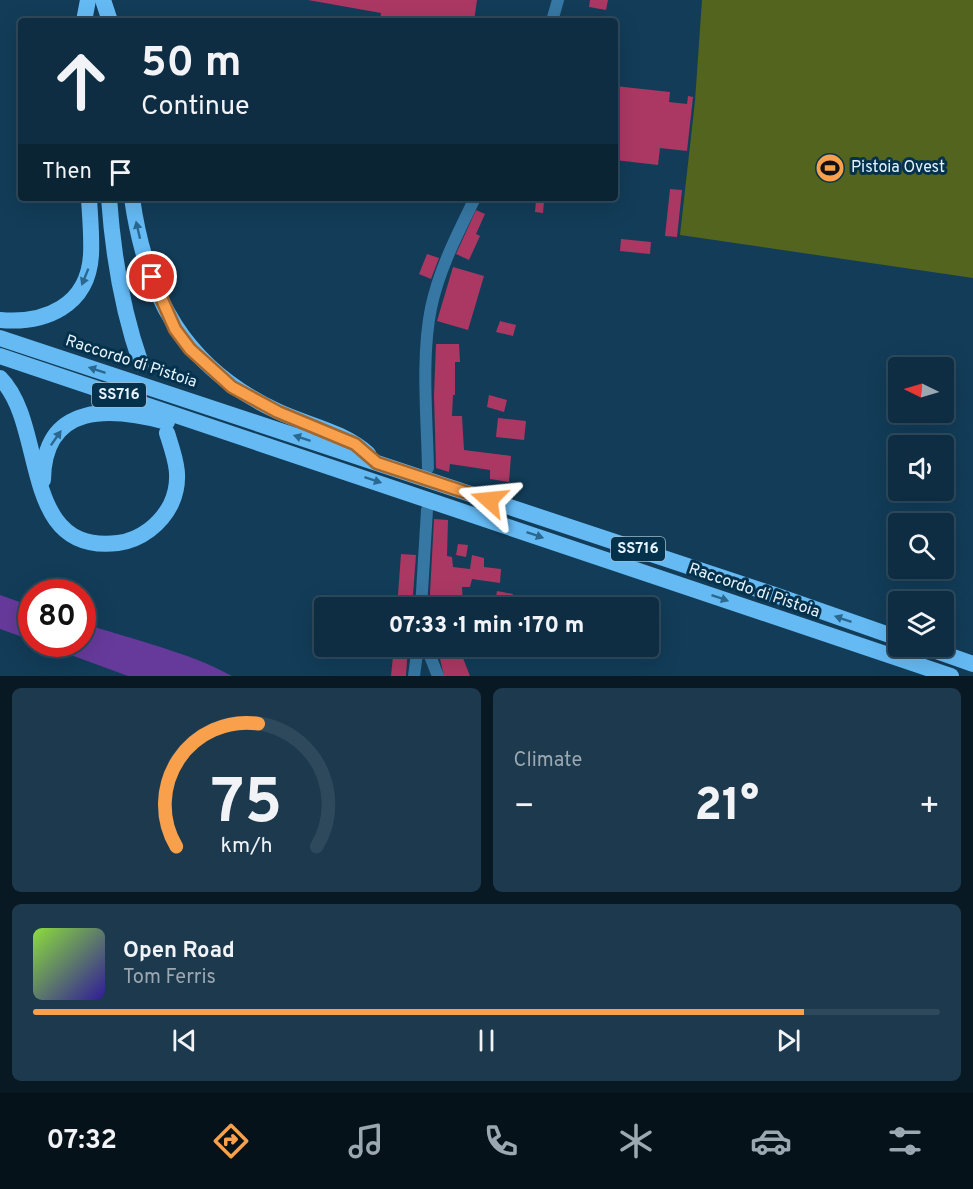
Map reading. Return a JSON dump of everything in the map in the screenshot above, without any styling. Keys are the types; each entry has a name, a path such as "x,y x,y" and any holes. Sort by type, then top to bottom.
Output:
{"highway":[{"path":"85,18 88,0"},
{"path":"94,0 96,18"},
{"path":"103,0 109,18"},
{"path":"0,320 21,321 46,316 63,307 76,294 82,285 91,254 89,201"},
{"path":"109,201 119,286 141,364"},
{"path":"133,201 141,243 152,277 175,329 190,349 232,387 278,412 355,444 377,463"},
{"name":"Raccordo di Pistoia","path":"0,338 888,635"},
{"name":"Raccordo di Pistoia","path":"0,356 951,676"},
{"path":"0,378 11,390 21,413 37,481 52,515 61,527 79,538 92,542 118,543 143,535 166,514 178,484 178,470 166,433"},
{"path":"44,494 44,464 53,441 65,426 86,415 123,412 196,429 238,435"},
{"path":"953,657 973,664"}],"street":[{"path":"553,18 558,0"},
{"path":"428,468 427,354 431,308 441,273 474,201"},
{"path":"422,597 427,510"},
{"path":"414,676 417,657"},
{"path":"430,657 438,676"}],"green space":[{"name":"Pistoia Ovest","path":"702,0 973,0 973,278 680,235 695,101"}],"shaded area":[{"path":"0,595 18,601 18,635 0,629"},
{"path":"96,627 178,653 232,676 128,676 76,657 96,657"}],"building":[{"path":"308,0 477,0 474,18 380,18 381,13"},
{"path":"590,0 608,0 606,10 589,7"},
{"path":"618,86 670,92 669,102 687,104 688,96 693,97 687,151 660,148 658,165 618,160"},
{"path":"670,189 682,190 677,237 665,236"},
{"path":"536,201 544,202 543,213 535,212"},
{"path":"476,210 485,214 476,234 480,236 469,260 456,254"},
{"path":"621,239 651,242 650,254 620,251"},
{"path":"427,254 439,258 431,279 419,274"},
{"path":"453,267 484,276 468,330 437,321"},
{"path":"500,321 516,325 513,336 496,332"},
{"path":"436,344 459,344 460,362 455,362 455,395 453,395 452,416 462,416 464,450 511,456 509,482 490,479 490,470 450,464 449,472 436,468 434,395"},
{"path":"489,395 507,400 504,412 487,407"},
{"path":"498,418 526,421 524,440 496,437"},
{"path":"434,519 448,520 447,556 452,557 453,567 470,569 472,555 484,558 484,567 501,569 500,583 472,579 470,587 462,587 462,597 430,597"},
{"path":"458,544 468,545 466,557 456,555"},
{"path":"401,554 416,555 413,597 398,597"},
{"path":"497,591 513,594 513,597 496,597"},
{"path":"393,657 407,657 406,676 391,676"},
{"path":"440,657 463,657 470,676 444,676"}],"place":[{"name":"Pistoia Ovest","path":"830,168"}],"route":[{"path":"152,277 175,329 190,349 232,387 278,412 355,444 377,463 489,500"}]}
